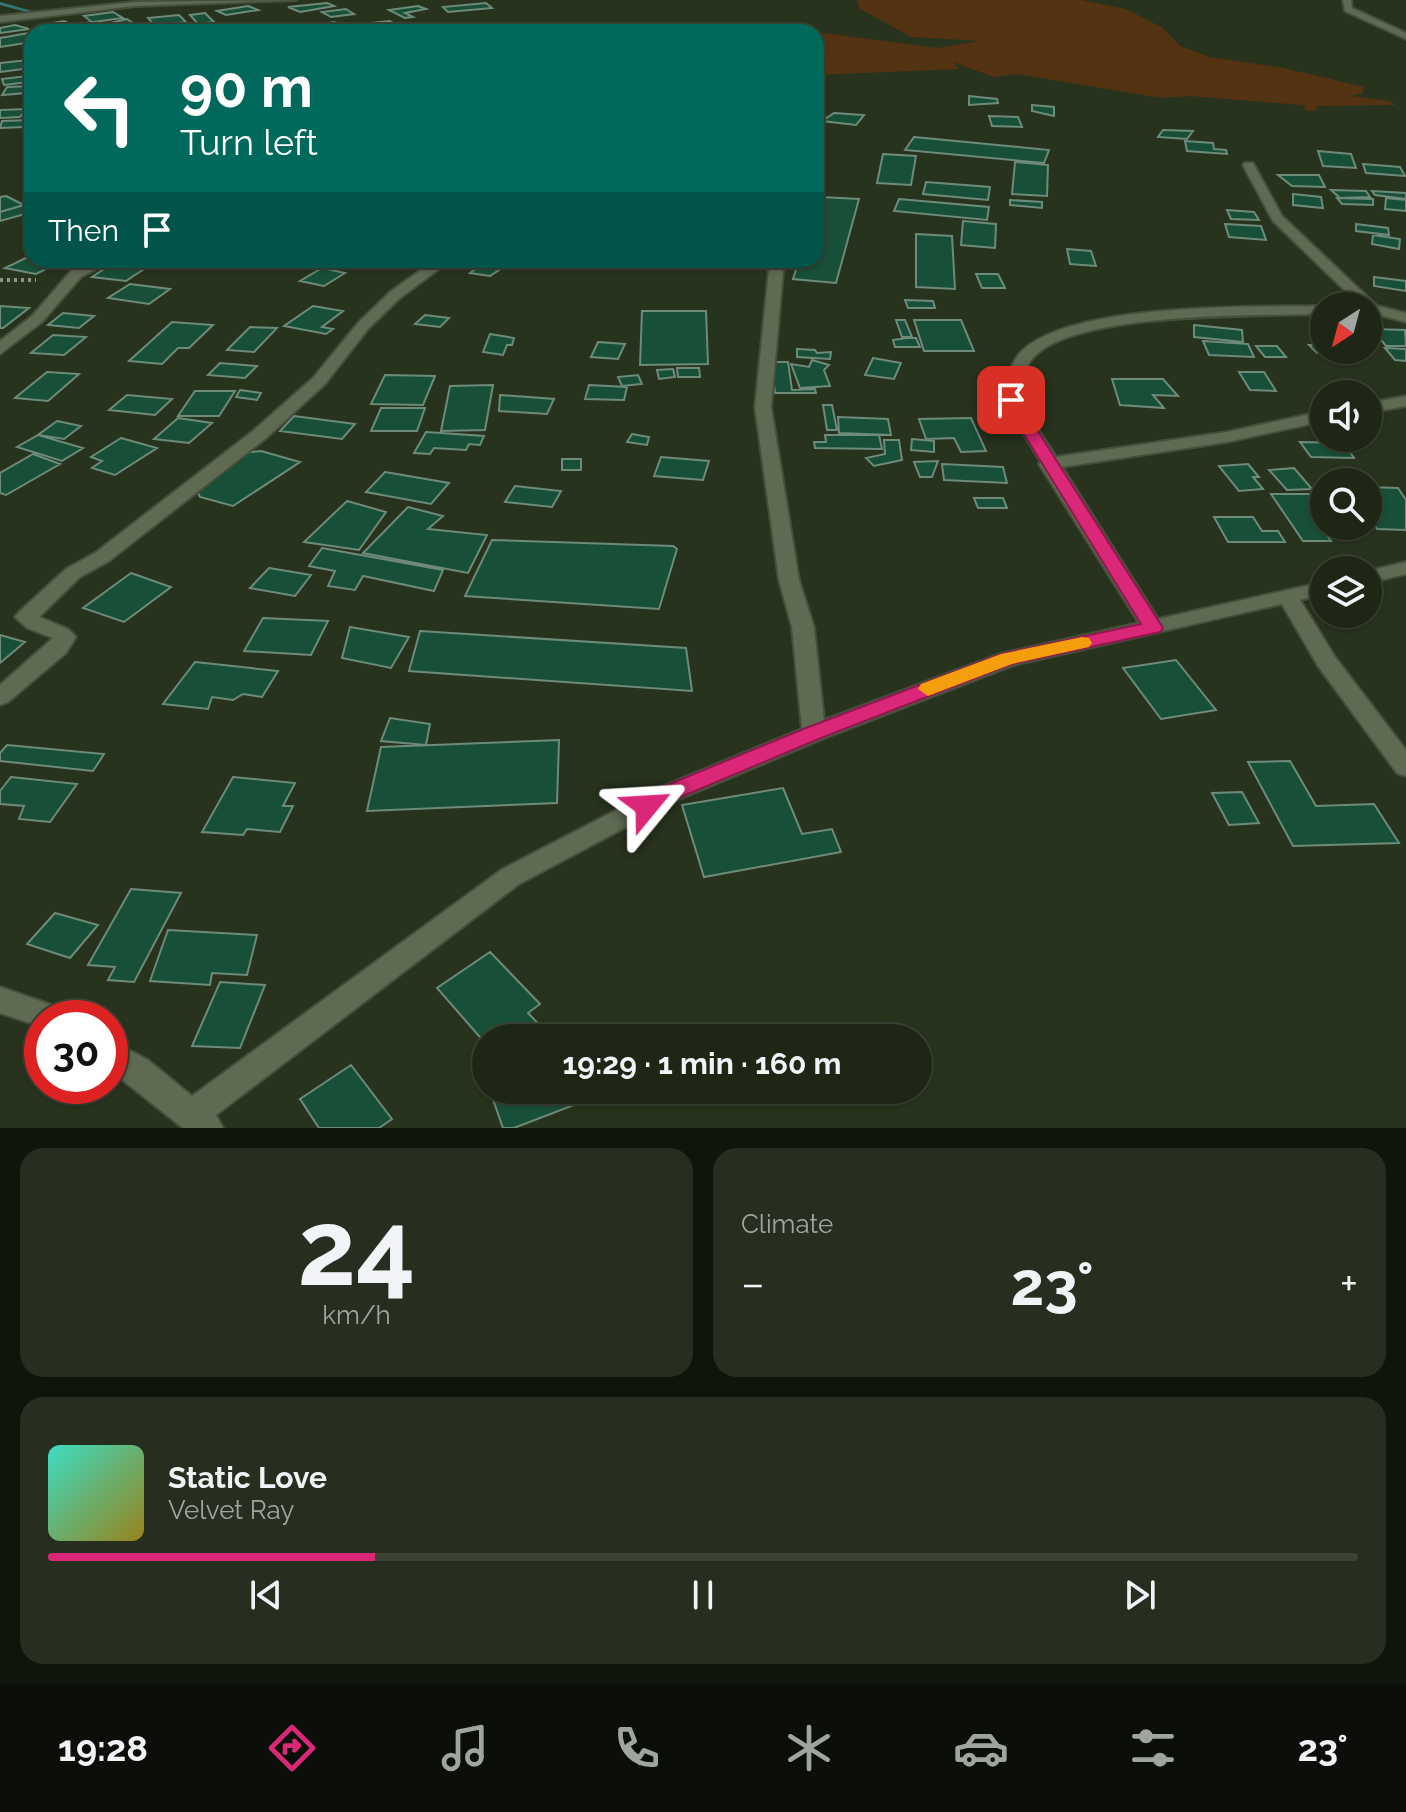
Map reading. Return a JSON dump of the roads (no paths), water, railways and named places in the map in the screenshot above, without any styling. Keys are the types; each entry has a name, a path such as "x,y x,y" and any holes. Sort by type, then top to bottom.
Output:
{"street":[{"path":"0,19 144,3 292,0"},
{"path":"1347,0 1348,9 1406,36"},
{"path":"1249,165 1277,218 1353,292"},
{"path":"0,349 37,319 76,274 89,268"},
{"path":"0,697 58,648 65,637 60,632 32,623 26,617 73,573 102,557 259,435 319,381 363,326 395,295 433,268"},
{"path":"776,268 763,407 780,502 789,580 803,627 814,733"},
{"path":"1153,628 1048,464 1011,400 1024,356 1057,334 1116,321 1310,311"},
{"path":"1382,312 1406,318"},
{"path":"1382,405 1406,401"},
{"path":"1048,464 1227,437 1310,419"},
{"path":"1382,574 1406,568"},
{"path":"128,1065 200,1121 510,877 668,794 814,733 1008,659 1310,592"},
{"path":"1288,597 1326,661 1406,767"},
{"path":"0,1000 24,1008"}],"waterway":[{"path":"0,3 30,12"}]}
